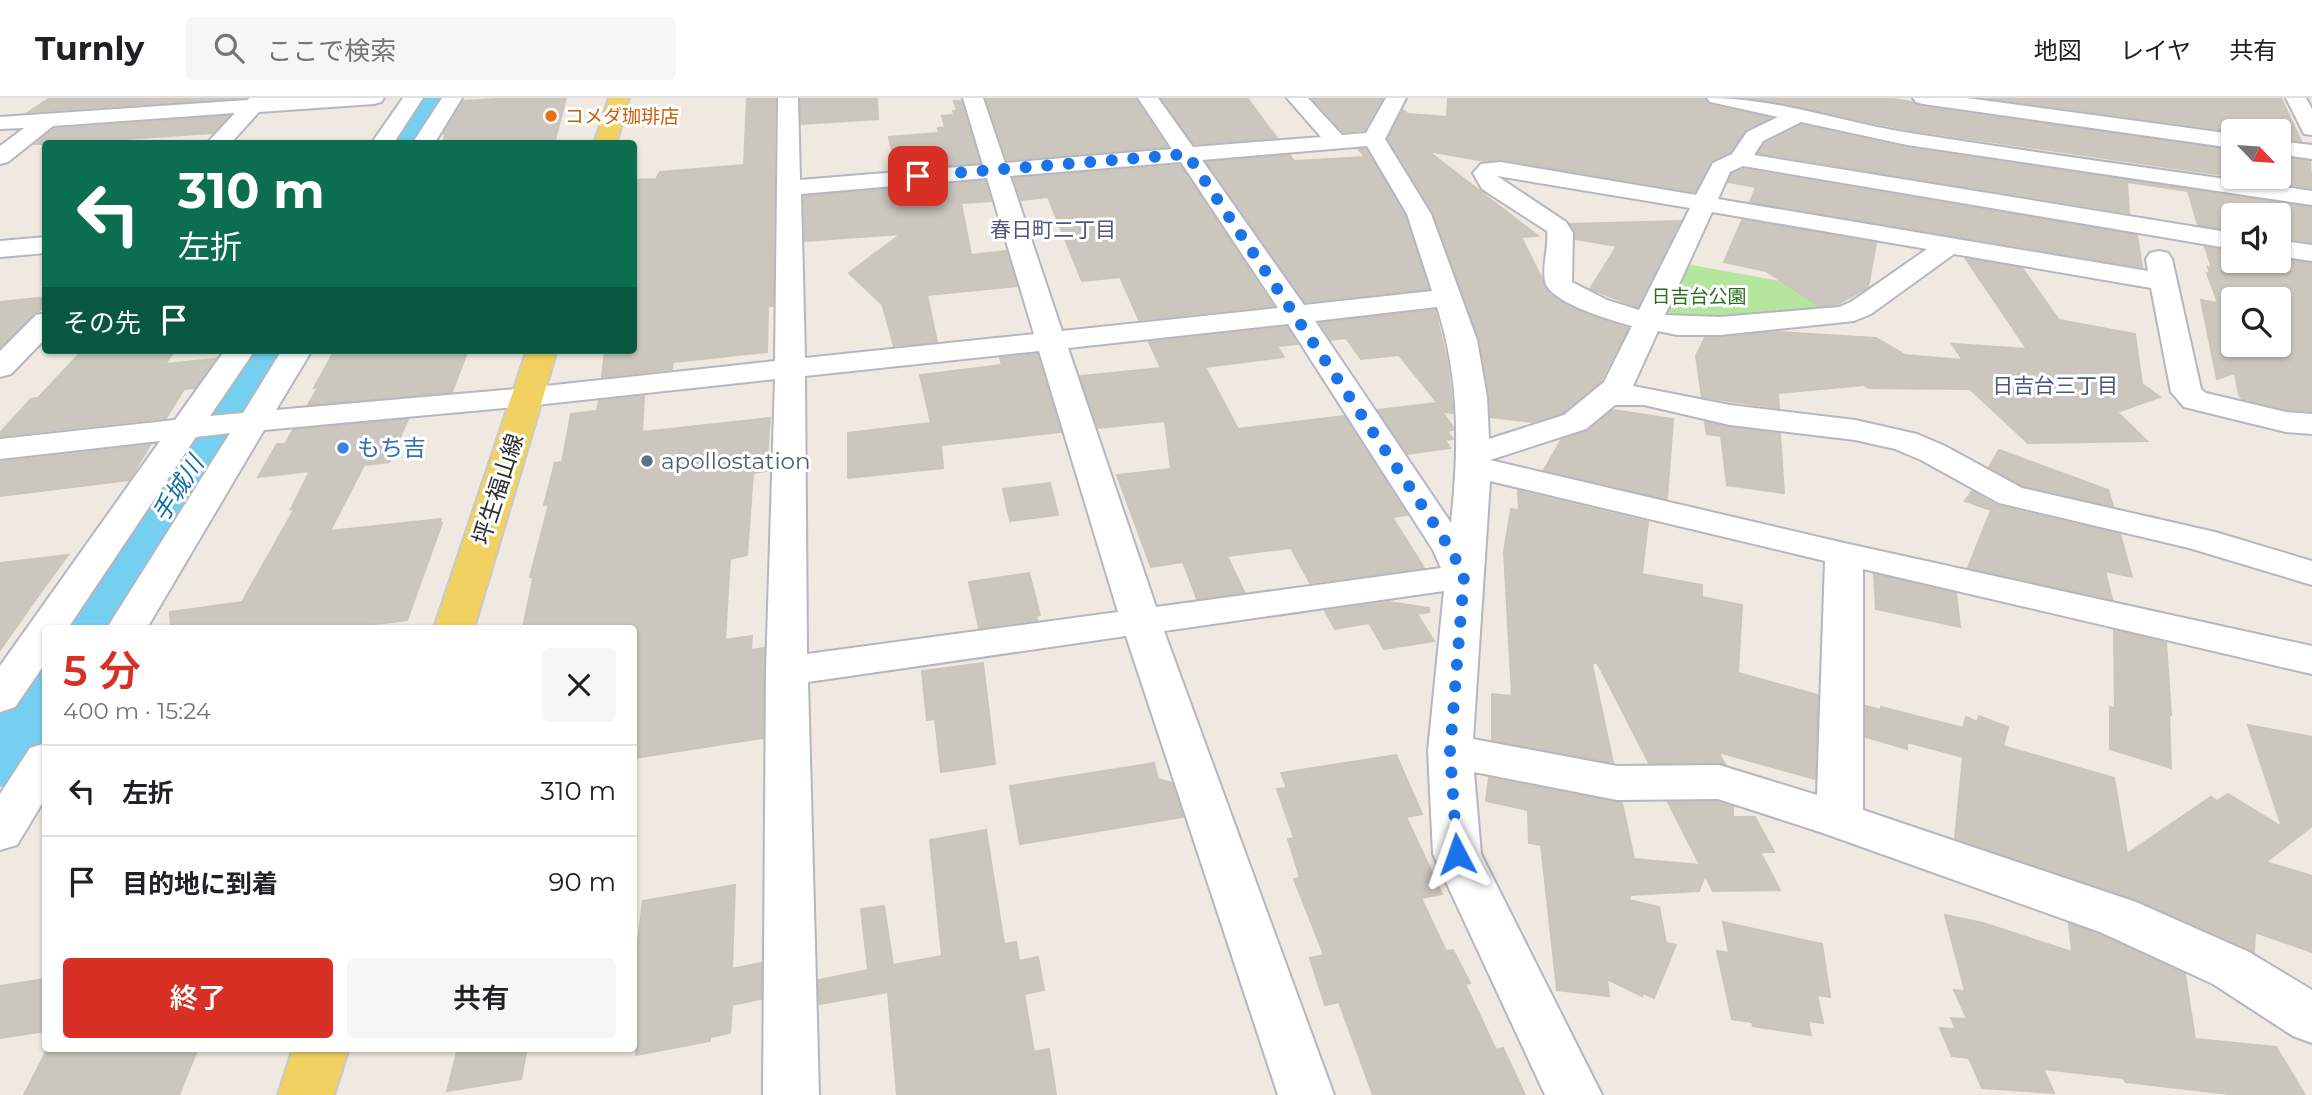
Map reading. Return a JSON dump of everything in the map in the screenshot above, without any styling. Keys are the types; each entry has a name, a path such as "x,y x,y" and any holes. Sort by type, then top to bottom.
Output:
{"main road":[{"path":"606,140 619,98"},
{"name":"坪生福山線","path":"455,625 541,354"},
{"path":"306,1095 320,1052"}],"street":[{"path":"0,157 77,98"},
{"path":"0,124 258,102 374,98"},
{"path":"385,140 413,98"},
{"path":"426,140 452,98"},
{"path":"788,98 790,369 787,671 791,1095"},
{"path":"973,98 1141,622 1306,1095"},
{"path":"1149,98 1297,314 1451,550 1464,576"},
{"path":"1297,98 1336,141"},
{"path":"1374,139 1396,98"},
{"path":"1717,98 1907,139 2312,198"},
{"path":"1473,461 1575,422 1613,388 1649,321 1721,168 1740,159 1755,137 1799,117 1819,98"},
{"path":"1923,98 2015,104 2221,139"},
{"path":"221,140 258,102"},
{"path":"2302,103 2312,129"},
{"path":"2156,109 2162,131"},
{"path":"788,188 1374,139"},
{"path":"1374,139 1419,214 1462,340 1471,397 1473,461 1450,751 1457,854 1574,1095"},
{"path":"2291,149 2312,152"},
{"path":"1740,159 2221,239"},
{"path":"1950,245 1861,308 1844,315 1699,327 1649,321 1597,306 1560,287 1560,233 1557,228 1490,184 1484,173 1501,169 1950,245 2163,282"},
{"path":"2134,173 2153,228 2186,392 2195,400 2286,422 2312,424"},
{"path":"0,249 42,245"},
{"path":"2291,250 2312,253"},
{"path":"0,449 250,422 527,397 1448,298"},
{"path":"0,368 42,325"},
{"path":"51,625 192,429 238,354"},
{"path":"129,625 250,422 295,354"},
{"path":"1613,388 1667,384 1777,406 1813,406 1834,399"},
{"path":"1613,388 1730,415 1855,430 1905,441 1933,453 2011,496 2202,540 2312,573"},
{"path":"1473,461 1844,554 2312,660"},
{"path":"1840,820 1844,554"},
{"path":"787,671 1464,576"},
{"path":"0,697 42,637"},
{"path":"1450,751 1617,783 1719,782 1840,820 2118,918 2231,968 2312,1019"},
{"path":"0,832 42,765"}],"green space":[{"name":"日吉台公園","path":"1681,263 1796,284 1833,305 1832,315 1653,320"}],"building":[{"path":"238,98 29,112 48,99"},
{"path":"566,98 555,140 445,140 444,132 463,101"},
{"path":"747,98 775,98 773,306 768,306 767,352 673,362 672,369 602,377 605,354 637,354 637,180 656,179 660,172 744,165"},
{"path":"801,98 877,98 878,119 801,124"},
{"path":"986,98 1135,98 1167,147 1007,160"},
{"path":"1161,98 1247,98 1277,138 1194,144"},
{"path":"1312,98 1383,98 1364,130 1343,132"},
{"path":"1448,98 1704,98 1709,105 1770,118 1746,130 1730,152 1711,162 1695,192 1501,159 1484,161 1428,151 1538,236 1521,237 1550,295 1582,312 1628,328 1600,382 1563,413 1533,422 1491,417 1479,339 1433,213 1388,139 1403,110 1408,114 1447,117"},
{"path":"1747,98 1887,98 1912,102 1923,107 2221,148 2221,175 1910,130"},
{"path":"1987,98 2281,98 2291,119 2221,119 2221,129"},
{"path":"954,101 961,101 980,163 896,169 889,137 939,133 938,128 945,127 942,116 954,115 953,111 957,111"},
{"path":"229,116 213,133 125,140 42,140 42,144 35,144 54,129"},
{"path":"2291,120 2301,141 2291,140"},
{"path":"1801,125 1907,148 2285,203 2221,203 2221,228 2198,225 2188,191 2127,182 2129,213 1758,153 1765,143"},
{"path":"1358,149 1366,149 1405,215 1429,289 1305,302 1207,162 1290,155 1294,161 1366,157"},
{"path":"2291,159 2310,161 2312,188 2291,185"},
{"path":"1180,165 1273,306 1139,320 1120,277 1082,281 1048,197 1021,200 1014,178"},
{"path":"1743,169 2137,235 2142,267 1750,202 1756,187 1728,182 1732,174"},
{"path":"985,181 991,201 961,203 971,255 1006,251 1017,286 927,295 937,342 894,346 885,307 849,273 901,234 805,241 804,196"},
{"path":"2291,204 2312,207 2312,242 2291,239"},
{"path":"1742,220 1876,243 1868,287 1838,304 1819,306 1766,271 1724,262"},
{"path":"1680,221 1638,307 1590,289 1617,246 1575,239 1575,232 1570,224"},
{"path":"2205,247 2221,249 2221,273 2291,273 2291,261 2312,263 2312,411 2286,409 2243,399 2239,395 2235,373 2217,379 2201,300 2218,303 2207,273 2210,274 2208,267 2212,268"},
{"path":"1966,259 2022,268 2059,320 2135,334 2142,384 2160,397 2117,412 2147,441 2028,443 1970,389 1868,388 1865,385 1778,393 1779,408 1702,397 1696,356 1705,338 1778,332 1876,338 1905,355 1963,360 1952,344 2027,349"},
{"path":"42,297 42,308 0,347 0,302"},
{"path":"1435,310 1447,361 1453,413 1445,412 1399,355 1361,359 1346,338 1331,340 1320,323"},
{"path":"1287,327 1297,344 1277,346 1284,357 1205,367 1238,429 1344,416 1407,515 1392,517 1424,568 1310,583 1291,548 1227,556 1244,592 1197,599 1183,562 1151,567 1117,475 1171,469 1165,421 1098,428 1080,376 1161,368 1149,342"},
{"path":"79,354 172,354 165,364 215,359 195,388 184,389 166,418 0,436 31,399 38,398"},
{"path":"333,354 466,354 452,392 308,405 318,387 314,388"},
{"path":"1037,354 1061,432 941,445 943,468 848,478 848,433 931,423 920,375 1002,365 1000,358"},
{"path":"644,396 642,432 770,418 766,471 753,473 747,555 730,559 725,640 752,636 751,650 764,648 763,738 637,758 637,625 524,625 533,577 530,577 549,504 544,505 555,463 562,462 571,414 597,411 599,401"},
{"path":"1436,403 1453,427 1453,430 1447,431 1453,439 1445,440 1450,448 1407,454 1378,410"},
{"path":"1613,410 1673,419 1667,499 1544,470 1561,440 1588,431"},
{"path":"408,419 389,462 364,465 330,531 441,519 442,523 407,620 368,625 171,625 170,612 242,602 295,508 291,509 310,471 258,477 277,444 285,444 293,430"},
{"path":"1705,422 1780,434 1784,493 1727,485 1721,436 1707,434"},
{"path":"150,445 129,480 0,496 0,462"},
{"path":"1999,450 2108,490 2113,506 2023,486 1989,467"},
{"path":"1050,483 1058,515 1010,521 1003,489"},
{"path":"1518,491 1648,522 1642,574 1702,585 1702,597 1742,605 1738,673 1818,695 1815,779 1718,752 1725,764 1649,763 1597,662 1592,664 1613,763 1492,740 1492,694 1512,696 1504,552 1511,509 1519,510"},
{"path":"1972,491 1998,506 2120,534 2132,577 2105,571 2112,599 1968,568 1991,510 1965,501"},
{"path":"68,555 43,589 0,650 0,563"},
{"path":"1029,573 1040,615 1036,616 1037,620 979,628 969,582"},
{"path":"1874,574 1956,593 1960,627 1876,609"},
{"path":"1389,602 1429,608 1429,612 1417,614 1434,641 1384,649 1369,623 1335,629 1325,611"},
{"path":"2114,630 2166,643 2171,715 2169,714 2171,768 2110,749 2110,707 2115,709"},
{"path":"983,663 995,764 941,772 935,719 927,720 922,671"},
{"path":"1866,706 1881,710 1881,707 1963,728 1966,717 1977,722 1979,716 2008,727 2003,746 2114,778 2127,854 2211,797 2217,801 2228,794 2282,827 2248,725 2312,737 2312,826 2266,862 2312,876 2312,952 2255,932 2254,952 2137,900 1955,838 1963,757 1907,742 1907,749 1866,737"},
{"path":"1396,755 1422,814 1406,817 1442,894 1421,898 1446,951 1453,950 1470,983 1465,984 1496,1050 1503,1048 1525,1095 1373,1095 1339,1002 1325,1005 1310,958 1324,955 1294,879 1300,878 1288,839 1294,838 1277,789 1287,788 1281,773"},
{"path":"1154,763 1158,779 1172,783 1183,817 1020,844 1010,786"},
{"path":"1489,778 1622,803 1634,859 1700,865 1668,802 1718,802 1733,807 1733,817 1755,817 1774,852 1760,852 1780,890 1713,891 1705,875 1699,891 1630,895 1629,900 1659,907 1666,943 1676,945 1654,998 1643,993 1642,996 1607,979 1609,996 1557,990 1541,845 1529,843 1528,810 1486,801"},
{"path":"986,830 1004,944 1016,942 1019,961 1038,957 1044,990 1024,994 1034,1052 1049,1049 1056,1095 897,1095 888,992 819,1004 819,980 868,970 861,909 884,906 893,965 942,956 930,840"},
{"path":"735,885 732,969 761,963 761,999 732,1005 730,1033 710,1037 710,1041 636,1055 637,949 643,901"},
{"path":"1945,915 1983,923 2072,952 2069,924 2099,934 2185,974 2195,1039 2276,1047 2305,1095 2238,1095 2043,1069 2054,1093 1982,1088 1969,1058 1952,1056 1940,1028 1956,1029 1951,1018 1967,1019 1954,990 1965,991"},
{"path":"1723,922 1822,944 1830,997 1817,995 1823,1023 1808,1021 1811,1035 1753,1026 1752,1022 1732,1019 1717,951 1729,953"},
{"path":"42,980 42,1032 0,1038 0,986"},
{"path":"46,1052 196,1052 179,1095 24,1095"},
{"path":"457,1052 526,1052 521,1079 447,1091"}],"waterway":[{"name":"手城川","path":"404,140 431,98"},
{"name":"手城川","path":"90,625 265,354"},
{"name":"手城川","path":"0,761 42,698"}],"place":[{"name":"コメダ珈琲店","path":"551,116"},
{"name":"もち吉","path":"343,448"},
{"name":"apollostation","path":"647,461"}],"district":[{"name":"春日町二丁目","path":"1053,230"},
{"name":"日吉台三丁目","path":"2055,386"}],"route":[{"path":"918,176 1187,154 1297,314 1451,550 1464,576 1450,751 1457,854"}]}
